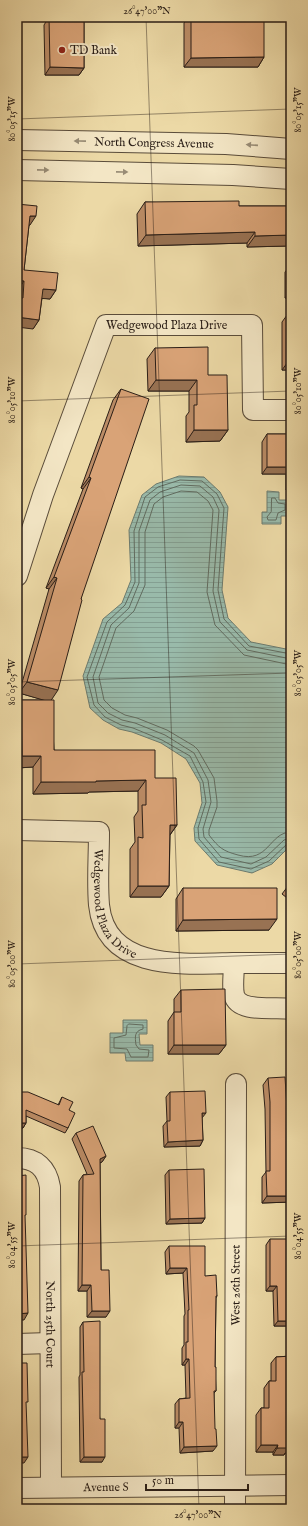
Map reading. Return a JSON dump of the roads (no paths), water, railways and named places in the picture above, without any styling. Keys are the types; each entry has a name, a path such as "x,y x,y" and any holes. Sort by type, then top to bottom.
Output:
{"street":[{"name":"North Congress Avenue","path":"17,140 226,144 291,149"},
{"path":"17,170 228,175 291,179"},
{"name":"Wedgewood Plaza Drive","path":"17,576 43,496 106,325 252,325 253,410 291,410"},
{"name":"Wedgewood Plaza Drive","path":"17,830 99,832 99,906 105,928 116,942 134,954 153,961 172,964 291,963"},
{"path":"234,963 234,995 239,1004 248,1008 291,1009"},
{"name":"West 26th Street","path":"236,1084 236,1509"},
{"name":"North 25th Court","path":"17,1158 30,1159 40,1164 47,1175 50,1187 52,1487"},
{"path":"17,1344 50,1343"},
{"name":"Avenue S","path":"17,1488 291,1486"}],"water":[{"path":"179,476 204,477 220,492 228,507 222,590 228,618 251,642 291,650 291,845 272,864 252,873 217,865 195,841 194,828 202,803 200,783 186,759 161,743 132,732 119,729 103,720 90,708 83,676 103,619 122,603 131,580 129,530 142,495 156,484"},
{"path":"267,491 279,492 279,500 289,500 289,516 281,516 281,524 262,524 262,512 267,512"},
{"path":"123,1020 147,1020 147,1034 139,1034 140,1045 153,1045 153,1061 126,1061 125,1053 110,1053 110,1033 123,1033"}],"place":[{"name":"TD Bank","path":"62,50"}]}
